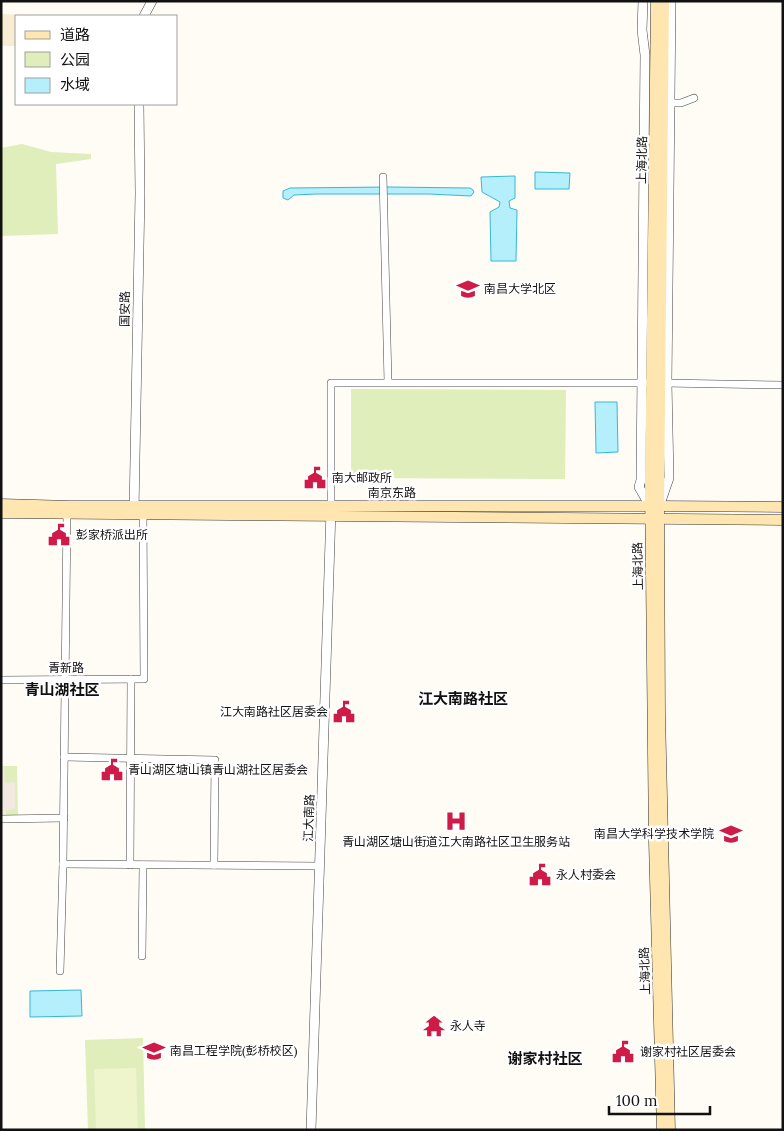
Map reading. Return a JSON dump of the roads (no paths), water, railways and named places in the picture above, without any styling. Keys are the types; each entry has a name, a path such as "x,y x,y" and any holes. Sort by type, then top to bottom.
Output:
{"main road":[{"name":"上海北路","path":"656,1 654,506 670,1130"},
{"name":"上海北路","path":"655,383 666,104 664,1"},
{"name":"南京东路","path":"1,504 139,510 331,511 654,506 783,507"},
{"name":"南京东路","path":"1,513 66,514 139,510"},
{"name":"南京东路","path":"331,511 655,520 783,520"},
{"name":"上海北路","path":"655,520 654,842 662,1130"}],"street":[{"path":"145,15 152,1"},
{"path":"644,1 642,30 645,55 655,383 639,487 654,506"},
{"path":"671,1 666,104 681,104 694,98"},
{"name":"国安路","path":"139,105 139,510"},
{"path":"384,180 388,382"},
{"path":"331,511 331,384 388,382 783,385"},
{"path":"130,865 131,679 144,679 139,510"},
{"name":"江大南路","path":"311,1130 331,511"},
{"path":"60,971 64,818 66,514"},
{"name":"青新路","path":"1,680 131,679"},
{"path":"64,757 215,760 214,865"},
{"path":"1,819 64,818"},
{"path":"63,864 320,866"},
{"path":"142,956 143,865"}],"water":[{"path":"535,172 570,173 569,189 535,189"},
{"path":"515,176 515,198 509,201 510,208 517,210 516,261 491,261 490,212 499,207 500,202 482,192 481,177"},
{"path":"290,188 470,188 474,192 471,196 316,194 294,195 288,200 283,198 283,191"},
{"path":"595,402 617,402 618,452 596,453"},
{"path":"81,990 82,1016 30,1017 30,991"}],"place":[{"name":"南昌大学北区","path":"468,289"},
{"name":"南大邮政所","path":"315,478"},
{"name":"彭家桥派出所","path":"59,535"},
{"name":"江大南路社区居委会","path":"344,712"},
{"name":"青山湖区塘山镇青山湖社区居委会","path":"112,770"},
{"name":"青山湖区塘山街道江大南路社区卫生服务站","path":"456,821"},
{"name":"南昌大学科学技术学院","path":"731,834"},
{"name":"永人村委会","path":"540,875"},
{"name":"永人寺","path":"434,1026"},
{"name":"南昌工程学院(彭桥校区)","path":"154,1051"},
{"name":"谢家村社区居委会","path":"623,1052"}],"district":[{"name":"青山湖社区","path":"62,690"},
{"name":"江大南路社区","path":"463,699"},
{"name":"谢家村社区","path":"545,1059"}]}
